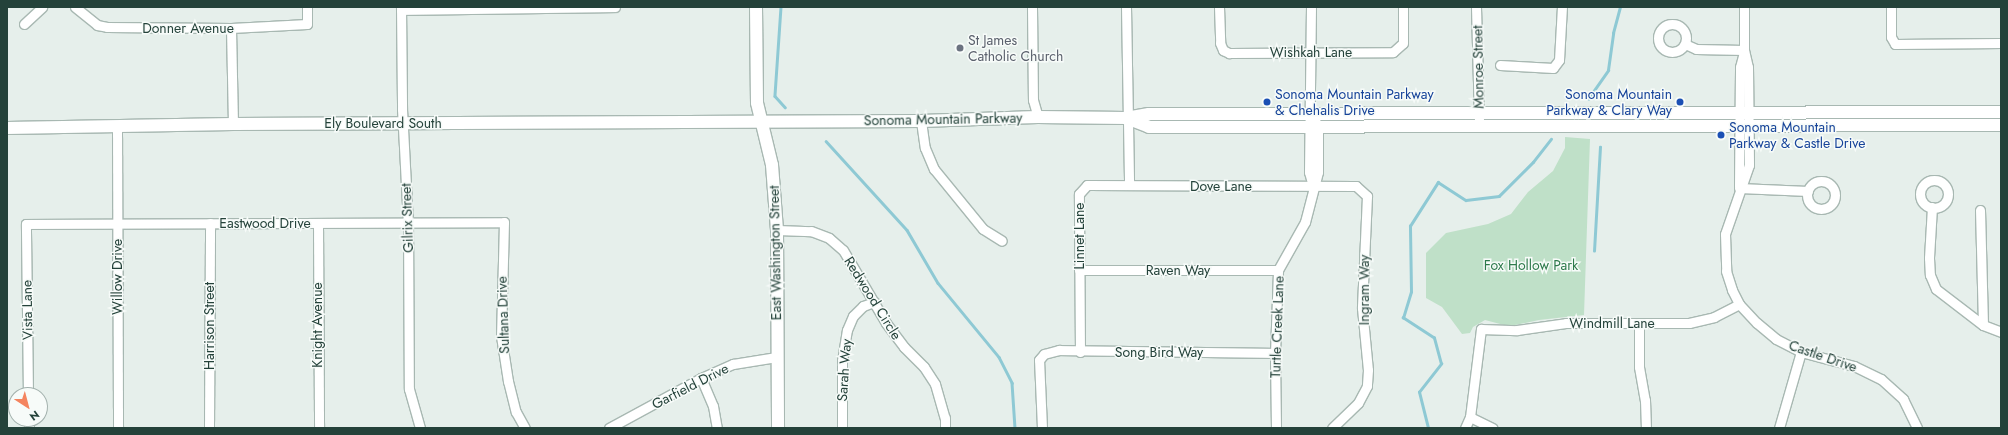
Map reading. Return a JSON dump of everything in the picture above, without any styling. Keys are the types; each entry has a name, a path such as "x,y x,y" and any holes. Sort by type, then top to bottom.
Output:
{"main road":[{"name":"East Washington Street","path":"756,7 757,103 772,165 777,230 776,357 778,428"},
{"name":"Sonoma Mountain Parkway","path":"760,120 921,121 1038,117 1126,118 1149,114 2001,112"},
{"name":"Sonoma Mountain Parkway","path":"1126,118 1149,127 2001,125"},
{"name":"Ely Boulevard South","path":"7,128 403,122 571,123 760,120"}],"street":[{"path":"24,24 42,7"},
{"name":"Donner Avenue","path":"75,7 97,25 108,27 231,28 307,24 307,7"},
{"path":"401,9 615,7"},
{"path":"1032,7 1034,100 1038,117"},
{"path":"1126,7 1126,118 1129,186"},
{"name":"Wishkah Lane","path":"1219,7 1220,43 1223,50 1229,53 1393,52 1399,49 1403,43 1403,7"},
{"name":"Turtle Creek Lane","path":"1276,428 1275,353 1278,270 1306,222 1313,186 1309,172 1313,127 1311,7"},
{"name":"Monroe Street","path":"1476,7 1479,126"},
{"path":"1500,64 1552,68 1559,60 1562,7"},
{"name":"Castle Drive","path":"1744,7 1744,50 1748,68 1743,112 1739,188 1726,234 1726,270 1740,304 1756,323 1776,339 1801,352 1854,366 1881,379 1903,399 1917,428"},
{"path":"1891,7 1891,37 1895,44 2001,43"},
{"name":"Gilrix Street","path":"401,9 403,122 408,222 410,389 418,427"},
{"path":"231,28 233,124"},
{"path":"1685,44 1696,49 1744,50"},
{"path":"921,121 925,148 934,169 983,229 1002,241"},
{"name":"Willow Drive","path":"117,127 118,428"},
{"name":"Linnet Lane","path":"1080,352 1079,194 1087,185 1129,186"},
{"name":"Dove Lane","path":"1129,186 1313,186"},
{"name":"Ingram Way","path":"1313,186 1356,186 1367,196 1362,308 1368,370 1367,386 1358,403 1332,428"},
{"path":"1739,188 1808,191"},
{"path":"1932,207 1929,258 1930,275 1936,289 1983,325 2001,332"},
{"path":"1980,210 1983,325"},
{"name":"Eastwood Drive","path":"26,224 504,222"},
{"name":"Sultana Drive","path":"504,222 501,336 508,381 516,412 525,428"},
{"name":"Harrison Street","path":"209,428 210,223"},
{"name":"Knight Avenue","path":"318,223 320,428"},
{"name":"Vista Lane","path":"26,224 28,387"},
{"name":"Redwood Circle","path":"777,230 811,231 829,238 852,262 890,329 924,367 935,384 945,418 945,428"},
{"name":"Raven Way","path":"1079,270 1278,270"},
{"name":"Sarah Way","path":"842,428 842,360 847,330 862,306 874,302"},
{"name":"Windmill Lane","path":"1470,418 1481,329 1517,330 1566,323 1688,323 1714,318 1740,304"},
{"path":"1639,324 1639,367 1645,400 1646,428"},
{"name":"Song Bird Way","path":"1042,428 1039,360 1044,354 1059,350 1080,352 1275,353"},
{"path":"1779,428 1801,352"},
{"name":"Garfield Drive","path":"609,428 700,378 733,364 776,357"},
{"path":"700,378 713,406 716,428"},
{"path":"1465,428 1470,418 1493,428"}],"green space":[{"name":"Fox Hollow Park","path":"1565,137 1590,139 1584,315 1539,320 1515,325 1504,325 1485,320 1473,327 1470,333 1462,334 1442,307 1426,298 1426,253 1446,233 1488,224 1511,214 1528,192 1553,171 1565,148"}],"waterway":[{"path":"781,7 775,96 785,107"},
{"path":"1588,99 1608,70 1613,33 1620,7"},
{"path":"1428,428 1419,392 1441,364 1434,338 1403,318 1411,292 1410,226 1438,182 1466,200 1499,196 1533,162 1551,139"},
{"path":"826,141 907,230 938,283 999,357 1012,383 1015,428"},
{"path":"1594,251 1600,147"}],"place":[{"name":"St James Catholic Church","path":"960,48"},
{"name":"Sonoma Mountain Parkway & Chehalis Drive","path":"1267,102"},
{"name":"Sonoma Mountain Parkway & Clary Way","path":"1680,102"},
{"name":"Sonoma Mountain Parkway & Castle Drive","path":"1721,135"}]}
